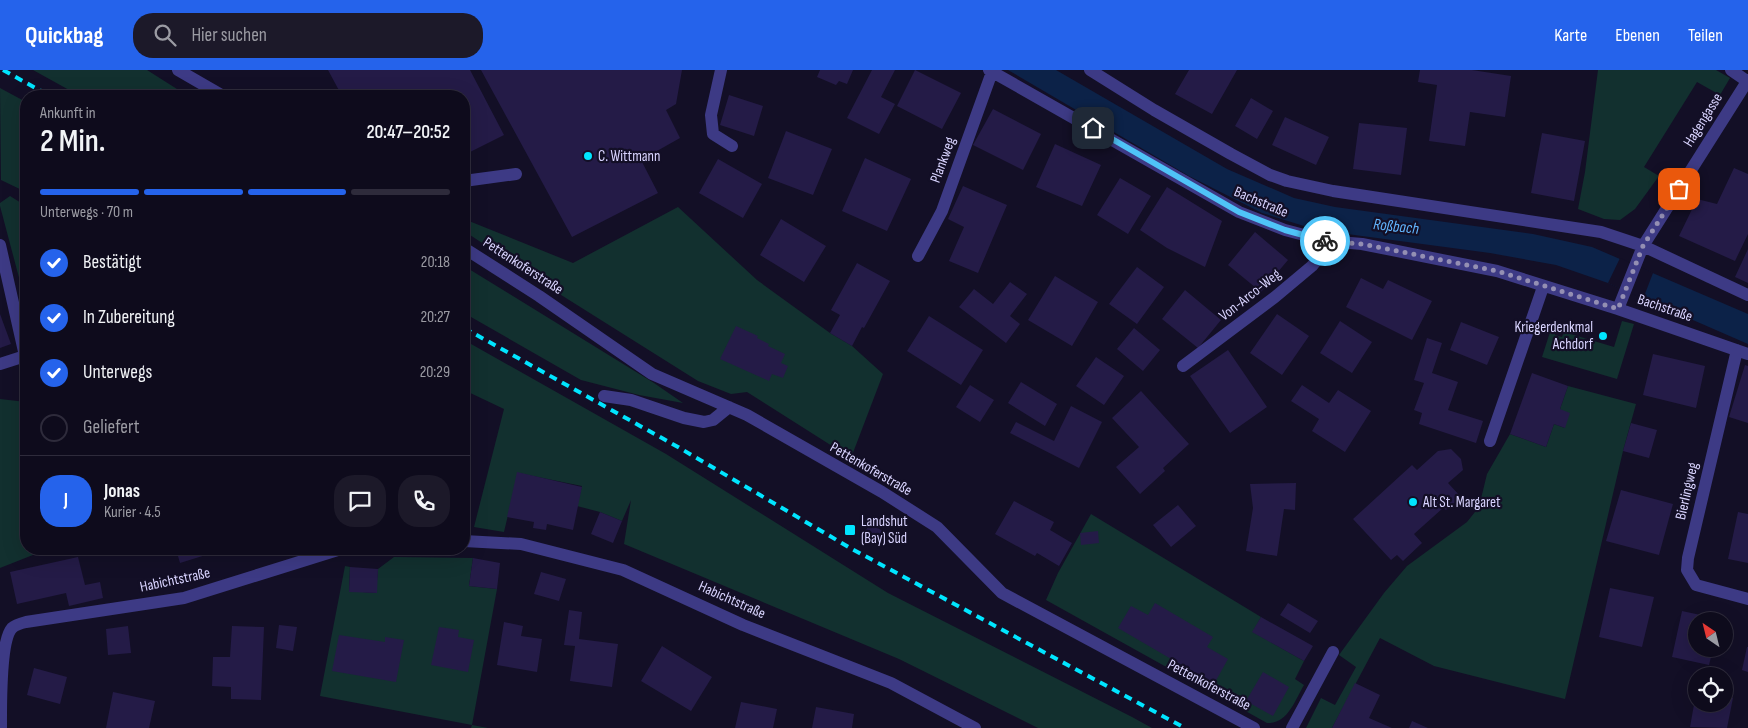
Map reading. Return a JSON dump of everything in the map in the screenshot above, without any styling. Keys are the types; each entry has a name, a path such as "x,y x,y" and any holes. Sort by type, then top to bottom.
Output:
{"street":[{"path":"178,70 213,90"},
{"path":"721,70 712,115 713,134 732,146"},
{"name":"Bachstraße","path":"1090,70 1154,110 1231,154 1260,170 1287,181 1333,191 1601,232 1643,246 1748,295"},
{"path":"1731,70 1748,81"},
{"name":"Bachstraße","path":"991,71 1239,212 1285,230 1327,241 1362,244 1497,271 1618,309 1743,352"},
{"name":"Plankweg","path":"918,256 942,211 991,71"},
{"name":"Hagengasse","path":"1618,309 1643,246 1748,81"},
{"path":"470,180 516,174"},
{"name":"Von-Arco-Weg","path":"1184,366 1275,297 1312,266 1324,252 1327,241"},
{"path":"0,245 20,334"},
{"name":"Pettenkoferstraße","path":"470,252 539,296 652,374 747,415 882,492 937,527 1002,593 1254,728"},
{"path":"1490,441 1543,287"},
{"name":"Bierlingweg","path":"1743,352 1688,558 1687,570 1696,585 1748,599"},
{"path":"0,364 20,358"},
{"path":"604,396 631,400 684,418 704,422 713,420 729,407"},
{"name":"Habichtstraße","path":"470,541 521,544 624,570 743,625 891,683 975,728"},
{"name":"Habichtstraße","path":"2,728 1,691 5,639 12,627 26,622 184,598 322,555"},
{"path":"1292,728 1333,652"}],"green space":[{"path":"33,70 147,70 179,90 69,90"},
{"path":"1598,70 1716,70 1730,78 1720,95 1697,82 1644,167 1659,176 1635,209 1620,220 1604,219 1578,209 1585,172"},
{"path":"0,88 20,99 20,189 1,180"},
{"path":"10,196 20,202 20,281 0,206 0,203"},
{"path":"678,207 757,280 830,333 852,346 883,374 851,458 747,392 731,394 698,381 550,288 470,235 470,221 573,263"},
{"path":"470,270 654,383 683,403 639,395 581,380 470,316"},
{"path":"1622,321 1634,324 1617,379 1542,357 1551,329 1556,330 1555,335 1562,337 1564,332 1614,347"},
{"path":"470,343 666,454 888,593 1152,728 1038,728 899,659 624,544 631,500 622,521 600,512 577,506 582,486 518,473 504,532 474,527 504,409 470,393"},
{"path":"1568,386 1636,404 1623,451 1565,699 1434,666 1380,638 1332,728 1306,728 1321,698 1335,705 1356,667 1339,655 1384,593 1407,566 1467,522 1479,507 1487,474 1510,434 1546,447 1554,424 1565,428 1560,409"},
{"path":"0,399 20,401 20,555 33,555 0,568"},
{"path":"1091,514 1261,617 1253,632 1304,661 1295,679 1304,685 1286,715 1280,720 1267,723 1046,600 1058,573"},
{"path":"394,557 473,558 469,586 497,589 472,725 320,696 345,566 350,567 349,591 376,593 378,569"},
{"path":"472,725 488,728 471,728"}],"water":[{"name":"Roßbach","path":"1008,70 1056,70 1227,169 1294,198 1335,207 1533,234 1592,247 1748,314 1748,344 1608,283 1556,265 1490,253 1317,230 1262,213 1189,176"}],"pier":[{"path":"1620,258 1653,273 1643,299 1608,283"}],"building":[{"path":"328,70 470,70 504,135 470,152 470,90 339,90"},
{"name":"C. Wittmann","path":"481,70 682,70 676,104 666,110 680,138 641,160 658,193 572,237"},
{"path":"820,70 853,70 847,84 839,81 836,85 817,77"},
{"path":"872,70 895,70 881,97 895,104 879,134 847,118"},
{"path":"915,70 961,93 942,129 897,106"},
{"path":"1189,70 1237,70 1212,114 1175,94"},
{"path":"1420,70 1472,70 1511,76 1505,117 1470,112 1465,146 1429,141 1437,85 1418,82"},
{"path":"729,95 763,106 754,136 720,125"},
{"path":"1251,98 1273,111 1257,139 1235,126"},
{"path":"993,109 1041,134 1023,170 973,145"},
{"path":"1285,117 1329,137 1316,165 1272,145"},
{"path":"1359,123 1407,128 1401,175 1353,169"},
{"path":"786,131 832,149 813,195 768,178"},
{"path":"1542,133 1585,141 1574,201 1531,193"},
{"path":"1055,144 1101,165 1082,206 1036,187"},
{"path":"865,158 911,179 887,231 842,211"},
{"path":"718,159 762,184 743,218 699,193"},
{"path":"1734,168 1748,174 1748,234 1735,261 1679,236 1697,199 1717,204"},
{"path":"1120,178 1151,196 1128,234 1097,215"},
{"path":"963,186 1007,205 978,273 949,261 964,227 948,219"},
{"path":"1167,187 1222,221 1205,267 1167,248 1140,230"},
{"path":"781,219 826,246 804,282 760,255"},
{"path":"1255,232 1288,260 1261,292 1228,265"},
{"path":"1748,249 1748,283 1735,277"},
{"path":"857,263 890,281 852,346 830,333 840,315 831,310"},
{"path":"1137,267 1164,287 1137,324 1109,304"},
{"path":"1055,276 1098,302 1072,346 1028,320"},
{"path":"1361,278 1383,289 1388,280 1432,301 1412,340 1346,307"},
{"path":"1010,282 1027,294 1010,316 1020,324 1006,343 959,307 974,289 993,304"},
{"path":"1185,290 1221,320 1198,348 1162,319"},
{"path":"0,314 11,344 0,348"},
{"path":"1277,314 1309,336 1282,375 1250,353"},
{"path":"929,316 983,350 961,385 907,351"},
{"path":"1340,321 1372,342 1352,373 1320,353"},
{"path":"1461,322 1499,337 1487,365 1450,350"},
{"path":"736,326 758,336 757,338 769,344 768,346 785,354 781,363 788,366 783,378 772,374 769,381 720,359"},
{"path":"1134,328 1160,350 1143,371 1117,349"},
{"path":"1427,338 1442,343 1432,373 1458,382 1448,410 1483,421 1476,443 1419,424 1422,413 1414,410 1424,383 1414,380"},
{"path":"1228,350 1267,407 1230,433 1190,376"},
{"path":"1653,354 1705,366 1696,408 1643,395"},
{"path":"1096,357 1124,376 1104,405 1076,386"},
{"path":"1745,365 1748,366 1748,423 1729,417"},
{"path":"1532,373 1568,386 1560,409 1570,413 1565,428 1554,424 1546,447 1510,434"},
{"path":"1021,382 1057,404 1045,426 1008,403"},
{"path":"970,385 994,400 980,422 956,407"},
{"path":"1302,385 1329,403 1338,390 1371,411 1345,452 1312,431 1319,419 1291,401"},
{"path":"1141,391 1189,444 1163,468 1165,471 1140,494 1116,467 1139,447 1112,418"},
{"path":"1071,406 1102,422 1079,468 1010,433 1016,422 1054,441"},
{"path":"1631,423 1657,430 1649,458 1623,451"},
{"name":"Alt St. Margaret","path":"1451,449 1461,459 1463,470 1448,483 1461,497 1446,510 1443,508 1414,534 1422,543 1403,561 1397,555 1391,560 1353,519 1412,465 1417,470 1438,451"},
{"path":"517,472 582,487 573,530 547,524 546,530 533,528 534,522 507,517"},
{"path":"1296,483 1295,510 1284,509 1277,556 1246,551 1253,508 1250,484"},
{"path":"1621,490 1673,504 1659,555 1606,541"},
{"path":"1014,501 1054,522 1050,530 1072,543 1059,566 1037,553 1035,556 995,534"},
{"path":"1178,505 1196,526 1171,547 1153,525"},
{"path":"600,512 622,521 613,543 591,534"},
{"path":"1738,512 1748,514 1748,563 1728,559"},
{"path":"870,524 892,536 889,542 866,530"},
{"path":"1098,531 1099,543 1081,545 1080,533"},
{"path":"178,555 206,555 180,563"},
{"path":"78,557 85,585 100,582 103,598 69,606 66,593 17,604 10,572"},
{"path":"473,558 500,563 497,589 469,586"},
{"path":"350,567 378,569 377,593 349,592"},
{"path":"541,572 566,579 559,601 534,594"},
{"path":"1610,588 1654,597 1642,647 1599,637"},
{"path":"1155,603 1213,637 1207,647 1228,659 1214,684 1118,628 1131,606 1148,615"},
{"path":"1288,603 1318,621 1310,633 1280,615"},
{"path":"569,610 582,612 579,639 618,644 612,687 570,681 575,646 564,645"},
{"path":"1682,611 1688,612 1688,658 1711,658 1709,665 1672,657"},
{"path":"1261,617 1313,646 1304,661 1252,632"},
{"path":"504,622 523,626 521,636 542,639 537,672 497,665"},
{"path":"279,625 297,627 293,651 276,648"},
{"path":"128,626 131,653 108,655 106,629"},
{"path":"232,626 264,627 261,700 231,699 231,687 212,686 213,657 230,657"},
{"path":"439,627 459,630 458,637 474,640 468,672 431,665"},
{"path":"339,635 385,642 385,637 404,640 396,682 332,671"},
{"path":"662,646 712,677 691,711 641,681"},
{"path":"1748,647 1748,672 1742,670"},
{"path":"34,668 67,677 60,704 27,695"},
{"path":"1263,672 1289,687 1273,716 1246,701"},
{"path":"1355,683 1380,695 1369,718 1392,728 1332,728"},
{"path":"113,692 155,701 149,728 106,728"},
{"path":"741,702 777,709 773,728 735,728"},
{"path":"816,707 854,714 852,728 812,728"},
{"path":"1693,712 1730,712 1727,728 1690,727"},
{"path":"1412,721 1428,728 1409,728"}],"railway":[{"path":"3,70 39,90"},
{"path":"470,331 678,447 852,549 1185,728"}],"way so far":[{"path":"1325,241 1362,244 1497,271 1618,309 1643,246 1679,189"}],"place":[{"name":"C. Wittmann","path":"588,156"},
{"name":"Kriegerdenkmal Achdorf","path":"1603,336"},
{"name":"Alt St. Margaret","path":"1413,502"},
{"name":"Landshut (Bay) Süd","path":"850,530"}],"route":[{"path":"1093,128 1239,212 1285,230 1325,241"}]}
